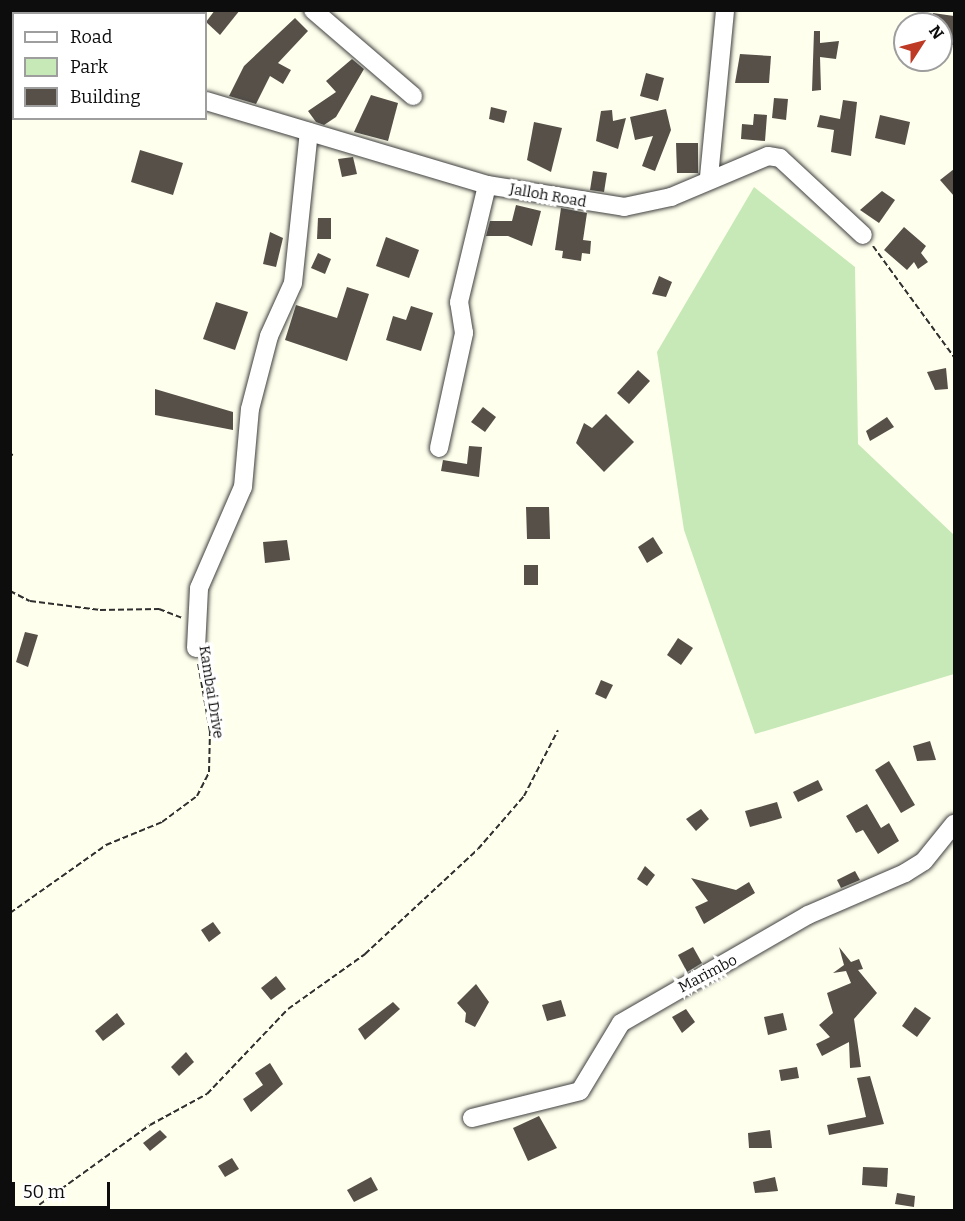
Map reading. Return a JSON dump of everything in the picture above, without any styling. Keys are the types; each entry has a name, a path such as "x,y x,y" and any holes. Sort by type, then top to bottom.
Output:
{"street":[{"path":"313,10 413,96"},
{"path":"709,177 725,10"},
{"name":"Jalloh Road","path":"207,101 487,186 624,207 671,197 709,177 768,156 780,158 863,235"},
{"path":"196,648 200,588 243,487 250,409 269,336 293,283 309,132"},
{"path":"440,447 464,333 459,302 487,186"},
{"name":"Marimbo","path":"472,1118 580,1090 621,1023 808,915 905,873 924,861 954,824"}],"path":[{"path":"863,235 954,357"},
{"name":"Kambai Drive","path":"10,591 30,601 100,610 159,609 182,617 196,648 210,732 209,772 197,796 162,822 106,845 10,913"},
{"path":"32,1210 150,1125 207,1094 288,1009 365,954 478,849 524,796 558,730"}],"green space":[{"path":"754,187 855,267 858,444 954,535 954,674 755,734 684,530 657,352"}],"building":[{"path":"215,10 240,10 220,35 207,21"},
{"path":"953,16 954,16 953,45"},
{"path":"295,18 308,31 278,63 291,70 283,84 270,76 256,104 229,96 244,66"},
{"path":"814,31 820,31 820,43 839,41 836,59 820,57 821,90 812,91"},
{"path":"740,54 771,56 769,83 735,83"},
{"path":"352,59 364,69 336,117 324,125 316,122 308,111 336,92 326,81"},
{"path":"646,73 664,78 658,101 640,96"},
{"path":"371,95 398,103 388,141 354,132"},
{"path":"774,98 788,99 786,120 772,118"},
{"path":"843,100 857,102 851,156 831,152 834,130 817,127 820,115 840,119"},
{"path":"491,107 507,111 504,123 489,119"},
{"path":"666,109 671,130 655,171 642,166 653,136 635,140 630,117"},
{"path":"612,110 613,121 626,118 618,149 596,141 601,111"},
{"path":"754,114 767,115 765,141 741,139 742,124 753,125"},
{"path":"880,115 910,122 905,145 875,138"},
{"path":"534,122 562,128 551,172 527,160"},
{"path":"676,143 698,143 698,173 677,173"},
{"path":"140,150 183,163 173,195 131,182"},
{"path":"353,157 357,174 342,177 338,159"},
{"path":"954,169 954,196 940,180"},
{"path":"593,171 607,173 604,192 590,190"},
{"path":"882,191 895,200 879,223 860,210"},
{"path":"516,205 541,211 532,246 508,236 486,236 490,221 512,221"},
{"path":"561,208 587,213 583,240 591,241 590,254 582,253 581,261 562,258 563,251 555,250"},
{"path":"318,218 331,218 331,239 317,239"},
{"path":"904,227 926,246 921,253 928,262 918,269 914,262 907,270 884,250"},
{"path":"270,232 283,238 276,267 263,264"},
{"path":"386,237 419,250 409,278 376,266"},
{"path":"318,253 331,259 325,274 311,268"},
{"path":"659,276 672,282 666,297 652,294"},
{"path":"347,287 369,294 347,361 285,340 296,305 337,318"},
{"path":"216,302 248,312 235,350 203,339"},
{"path":"411,306 433,313 421,351 386,340 393,316 406,320"},
{"path":"946,368 948,389 935,390 927,372"},
{"path":"638,370 650,381 629,404 617,393"},
{"path":"155,389 233,412 233,430 155,415"},
{"path":"483,407 496,417 485,432 471,422"},
{"path":"606,414 634,442 604,472 576,443 584,423 592,428"},
{"path":"887,417 894,427 870,441 866,431"},
{"path":"469,446 482,447 479,477 441,471 443,460 467,464"},
{"path":"526,507 549,507 550,539 527,539"},
{"path":"653,537 663,553 647,563 638,547"},
{"path":"287,540 290,560 265,563 263,542"},
{"path":"524,565 538,565 538,585 524,585"},
{"path":"25,632 38,635 28,667 16,662"},
{"path":"678,638 693,648 681,665 667,655"},
{"path":"601,680 613,685 606,699 595,694"},
{"path":"930,741 936,760 917,761 913,746"},
{"path":"889,761 915,805 901,813 875,770"},
{"path":"818,780 823,790 798,802 793,792"},
{"path":"777,802 782,818 750,827 745,811"},
{"path":"867,804 881,828 889,823 899,841 878,854 863,830 856,833 846,816"},
{"path":"701,809 709,819 696,831 686,819"},
{"path":"645,866 655,875 647,886 637,879"},
{"path":"855,871 860,880 841,888 837,880"},
{"path":"691,878 736,890 749,882 755,893 704,924 695,907 708,901"},
{"path":"213,922 221,933 209,942 201,930"},
{"path":"693,947 702,963 687,972 678,955"},
{"path":"839,947 851,962 859,959 863,969 858,970 877,993 854,1019 861,1067 850,1068 849,1042 822,1056 816,1044 830,1037 819,1025 833,1013 827,993 851,983 846,971 833,973 844,965"},
{"path":"276,976 286,989 271,1000 261,988"},
{"path":"476,984 489,1002 475,1027 465,1022 466,1013 457,1003"},
{"path":"561,1000 566,1016 547,1021 542,1005"},
{"path":"393,1002 400,1009 365,1040 358,1029"},
{"path":"915,1007 931,1018 917,1037 902,1026"},
{"path":"686,1009 695,1022 682,1033 672,1017"},
{"path":"117,1013 125,1024 103,1041 95,1031"},
{"path":"783,1013 787,1030 768,1035 764,1017"},
{"path":"186,1052 194,1062 179,1076 171,1067"},
{"path":"270,1063 283,1084 251,1112 243,1099 263,1085 255,1073"},
{"path":"797,1067 799,1078 781,1081 779,1070"},
{"path":"870,1076 884,1124 829,1135 827,1125 866,1117 857,1078"},
{"path":"539,1116 557,1148 528,1161 513,1128"},
{"path":"160,1130 167,1137 150,1151 143,1143"},
{"path":"770,1130 772,1148 749,1148 748,1133"},
{"path":"232,1158 239,1169 225,1177 218,1166"},
{"path":"863,1167 888,1168 887,1187 862,1185"},
{"path":"371,1177 378,1190 354,1202 347,1190"},
{"path":"775,1177 778,1191 755,1193 753,1182"},
{"path":"897,1193 915,1196 914,1207 895,1204"}]}
